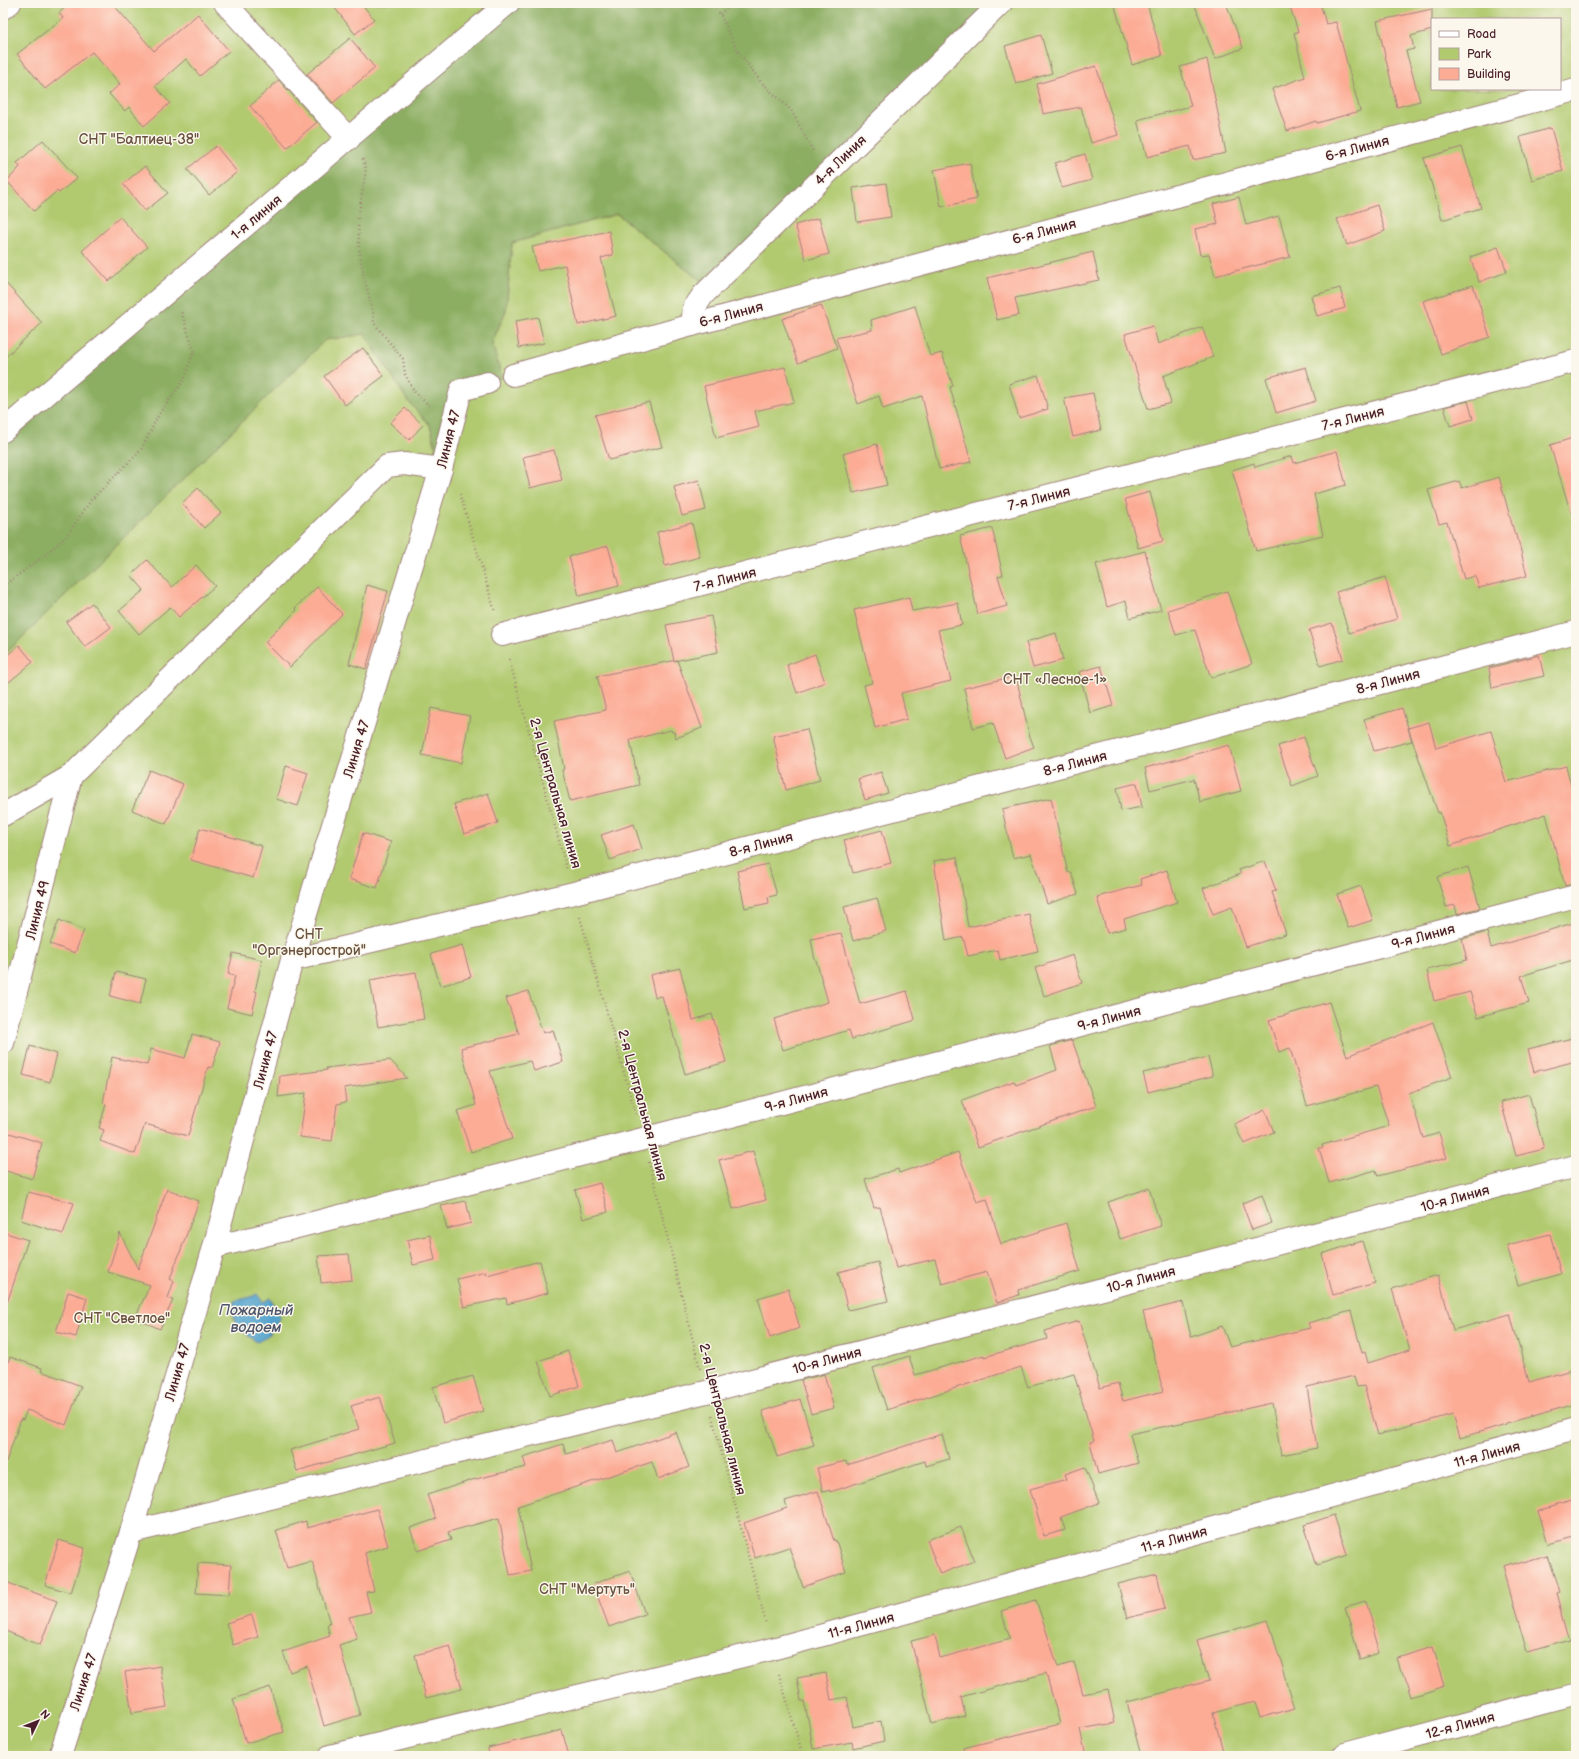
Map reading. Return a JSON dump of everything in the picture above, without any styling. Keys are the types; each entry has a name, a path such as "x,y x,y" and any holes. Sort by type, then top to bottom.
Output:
{"street":[{"path":"3,8 10,3"},
{"path":"225,3 349,139"},
{"name":"1-я линия","path":"3,431 508,3"},
{"name":"4-я Линия","path":"692,324 694,308 703,295 1001,3"},
{"name":"6-я Линия","path":"513,375 692,324 1576,90"},
{"name":"7-я Линия","path":"502,635 1576,361"},
{"name":"Линия 47","path":"60,1756 131,1532 214,1247 292,960 441,469 460,390 487,383"},
{"path":"3,815 72,776 387,466 404,464 441,469"},
{"name":"8-я Линия","path":"292,960 574,893 1576,632"},
{"name":"Линия 49","path":"3,1043 72,776"},
{"name":"9-я Линия","path":"214,1247 643,1139 1576,896"},
{"name":"10-я Линия","path":"131,1532 706,1392 1576,1166"},
{"name":"11-я Линия","path":"330,1756 772,1649 1576,1429"},
{"name":"12-я Линия","path":"1344,1756 1576,1694"}],"path":[{"path":"711,3 720,14 739,53 761,82 791,110 810,148 830,170"},
{"path":"720,14 734,3"},
{"path":"349,139 364,160 366,169 358,219 359,248 364,278 374,312 374,323 403,359 405,374 415,393 452,426"},
{"path":"3,586 36,562 66,537 91,500 141,450 159,414 184,380 194,351 185,320 176,302 179,282"},
{"name":"2-я Центральная линия","path":"441,469 458,486 502,635 643,1139 772,1649 803,1756"}],"green space":[{"name":"СНТ \"Балтиец-38\"","path":"3,3 508,3 3,431"},
{"path":"508,3 1000,3 710,288 617,214 512,243 506,310 492,343 502,378 461,390 441,469 430,425 408,401 365,334 325,340 3,656 3,431"},
{"name":"СНТ «Лесное-1»","path":"1000,3 1576,3 1576,1756 3,1756 3,656 325,340 365,334 408,401 430,425 441,467 461,390 502,378 492,343 506,310 512,243 617,214 710,288"}],"water":[{"name":"Пожарный водоем","path":"257,1294 263,1302 270,1298 280,1317 268,1335 257,1342 236,1327 233,1313 234,1301"}],"building":[{"path":"70,3 112,3 154,51 198,14 229,51 200,76 186,59 155,86 170,103 144,126 129,107 125,111 109,94 120,84 92,52 45,89 17,54 63,18 59,13"},
{"path":"331,3 361,3 374,19 355,34"},
{"path":"1114,3 1147,3 1162,56 1132,65"},
{"path":"1194,3 1226,3 1243,48 1215,59"},
{"path":"1289,3 1320,3 1326,24 1336,22 1360,111 1317,123 1316,121 1287,131 1272,89 1305,77 1294,33 1298,32"},
{"path":"1432,9 1431,30 1411,36 1414,49 1406,51 1420,101 1397,107 1377,21"},
{"path":"1041,35 1052,73 1016,84 1005,46"},
{"path":"350,38 375,68 333,103 307,74"},
{"path":"1207,59 1226,153 1193,160 1190,146 1147,157 1137,120 1191,106 1180,67"},
{"path":"1096,66 1118,135 1091,143 1081,107 1043,114 1037,84"},
{"path":"279,80 317,122 287,148 250,106"},
{"path":"1551,128 1563,171 1532,180 1520,137"},
{"path":"43,140 77,178 59,193 57,191 34,211 7,181 20,167 17,163"},
{"path":"216,146 237,172 209,195 187,169"},
{"path":"1462,147 1481,208 1442,220 1424,158"},
{"path":"1085,154 1092,180 1062,188 1055,163"},
{"path":"970,163 977,199 941,207 934,170"},
{"path":"145,166 168,193 145,211 123,184"},
{"path":"886,183 891,217 857,222 853,188"},
{"path":"1239,197 1246,225 1279,216 1290,257 1215,276 1209,254 1200,255 1195,229 1218,224 1213,204"},
{"path":"1377,205 1385,231 1347,245 1337,219"},
{"path":"120,217 147,247 109,281 82,251"},
{"path":"819,218 829,254 806,260 795,225"},
{"path":"609,231 613,255 601,258 616,316 578,325 565,265 538,271 532,247"},
{"path":"1498,247 1507,272 1479,282 1470,257"},
{"path":"1093,252 1099,280 1015,298 1019,315 997,320 987,278"},
{"path":"3,280 42,323 3,359"},
{"path":"1473,285 1490,337 1441,354 1423,301"},
{"path":"1340,288 1345,308 1317,316 1311,296"},
{"path":"821,305 837,348 798,363 782,319"},
{"path":"915,306 930,356 942,353 953,386 950,387 971,462 939,469 922,396 883,409 879,396 858,404 836,338 872,330 871,320"},
{"path":"538,317 544,343 519,348 515,321"},
{"path":"1153,326 1158,344 1202,327 1213,357 1163,376 1171,403 1148,409 1125,334"},
{"path":"363,348 384,376 345,405 324,376"},
{"path":"785,367 794,402 755,411 759,427 716,438 704,386"},
{"path":"1306,367 1316,401 1276,413 1266,378"},
{"path":"1038,375 1048,409 1019,418 1009,384"},
{"path":"1093,393 1101,430 1073,437 1064,398"},
{"path":"1468,401 1473,419 1450,426 1444,407"},
{"path":"649,402 662,447 609,460 595,415"},
{"path":"405,408 423,425 409,440 390,423"},
{"path":"1576,437 1576,512 1571,513 1550,445"},
{"path":"877,444 887,485 853,493 843,454"},
{"path":"554,450 562,480 530,488 523,457"},
{"path":"1337,451 1346,485 1314,494 1323,535 1256,551 1232,470 1254,463 1255,467 1292,456 1294,463"},
{"path":"1499,477 1515,535 1517,535 1527,576 1479,588 1475,576 1464,579 1447,522 1439,524 1428,490 1459,481 1462,488"},
{"path":"699,480 706,510 682,516 674,487"},
{"path":"198,488 221,513 204,528 182,503"},
{"path":"1150,492 1163,541 1138,548 1125,499"},
{"path":"692,523 700,557 665,566 657,532"},
{"path":"992,528 1003,575 998,576 1007,606 978,614 960,536"},
{"path":"608,546 619,586 579,596 569,556"},
{"path":"1145,551 1161,610 1130,618 1126,601 1107,607 1096,564"},
{"path":"147,560 172,587 196,565 215,586 179,617 170,607 139,634 119,611 144,590 131,575"},
{"path":"1385,577 1397,619 1349,633 1336,592"},
{"path":"367,585 388,591 366,669 349,664"},
{"path":"317,587 342,614 290,667 265,642 297,610 295,608"},
{"path":"1227,591 1252,664 1211,678 1195,630 1176,635 1168,610"},
{"path":"909,597 912,611 958,603 962,625 938,630 951,681 901,693 907,719 875,728 864,685 872,683 854,610"},
{"path":"92,603 111,627 85,647 66,622"},
{"path":"711,616 718,652 674,661 666,625"},
{"path":"1332,623 1343,659 1320,666 1309,630"},
{"path":"1056,633 1063,660 1033,668 1026,642"},
{"path":"19,645 33,662 3,687 3,659"},
{"path":"815,654 825,682 797,693 787,665"},
{"path":"1539,655 1544,676 1492,688 1489,668"},
{"path":"677,660 702,728 676,738 674,732 671,730 630,740 639,785 570,801 562,770 564,769 554,721 606,710 597,676"},
{"path":"1101,666 1113,706 1090,713 1079,672"},
{"path":"1016,676 1029,734 1034,747 1005,758 993,723 973,728 964,688"},
{"path":"431,708 470,716 461,763 422,755"},
{"path":"1402,708 1412,741 1374,751 1364,719"},
{"path":"1429,722 1436,748 1491,731 1506,782 1566,766 1576,804 1576,884 1565,886 1546,814 1450,846 1440,812 1438,813 1408,728"},
{"path":"807,729 820,780 786,790 773,736"},
{"path":"1304,737 1318,776 1292,786 1278,746"},
{"path":"1229,745 1241,791 1200,802 1194,779 1150,790 1145,768"},
{"path":"286,766 308,773 298,806 276,799"},
{"path":"149,770 183,784 166,824 132,810"},
{"path":"881,772 888,793 865,800 858,779"},
{"path":"1137,783 1142,807 1121,811 1117,788"},
{"path":"488,793 498,823 464,834 454,804"},
{"path":"1051,798 1068,873 1071,872 1078,894 1047,904 1031,854 1013,858 1002,809"},
{"path":"634,824 642,849 610,860 601,835"},
{"path":"200,828 262,846 253,878 191,860"},
{"path":"882,830 891,863 853,873 844,840"},
{"path":"363,833 391,842 377,888 349,879"},
{"path":"957,857 968,927 1029,914 1038,951 1000,960 998,950 968,956 963,937 946,941 934,861"},
{"path":"1265,861 1276,891 1272,892 1286,934 1246,947 1232,907 1213,914 1203,888 1241,874 1239,870"},
{"path":"768,864 777,895 768,897 769,903 745,908 737,871"},
{"path":"1468,867 1480,908 1457,914 1455,905 1446,907 1437,877"},
{"path":"1167,870 1177,902 1124,919 1126,928 1107,933 1097,897 1142,885 1140,879"},
{"path":"1361,886 1373,920 1348,928 1337,894"},
{"path":"877,898 886,931 853,941 844,907"},
{"path":"59,920 84,930 75,953 50,944"},
{"path":"1576,922 1576,959 1521,976 1529,1003 1478,1017 1470,992 1434,1001 1427,970 1467,960 1462,939 1487,932 1491,948"},
{"path":"841,933 860,1004 907,991 915,1019 913,1021 852,1039 849,1030 783,1050 774,1019 828,1002 815,960 811,939"},
{"path":"462,945 471,977 440,986 431,954"},
{"path":"233,953 262,960 255,991 257,992 252,1014 227,1008 235,976 228,974"},
{"path":"1073,955 1082,983 1044,996 1035,968"},
{"path":"680,968 693,1020 712,1014 726,1062 685,1074 662,996 655,997 650,975"},
{"path":"116,972 146,979 140,1004 110,996"},
{"path":"416,972 424,1019 378,1027 370,980"},
{"path":"528,991 543,1033 553,1030 563,1062 534,1071 530,1061 490,1071 512,1139 471,1152 457,1111 476,1105 461,1048 519,1034 506,998"},
{"path":"1329,1002 1347,1056 1433,1022 1452,1077 1409,1093 1423,1138 1439,1133 1447,1158 1378,1176 1376,1170 1329,1183 1319,1148 1323,1148 1322,1145 1389,1126 1376,1087 1307,1106 1290,1048 1279,1052 1269,1020"},
{"path":"192,1034 220,1042 212,1068 208,1067 188,1136 145,1124 135,1154 100,1141 104,1130 99,1128 106,1104 103,1103 112,1057 147,1065 151,1049 185,1058"},
{"path":"1576,1037 1576,1061 1534,1072 1528,1049"},
{"path":"1072,1040 1096,1106 978,1147 962,1100 1014,1081 1016,1085 1057,1070 1050,1046"},
{"path":"30,1046 57,1054 50,1082 23,1075"},
{"path":"1208,1057 1213,1076 1148,1092 1143,1073"},
{"path":"390,1060 407,1078 344,1088 346,1102 337,1104 332,1141 300,1137 306,1093 278,1097 280,1076 327,1070 326,1068"},
{"path":"1529,1094 1544,1149 1516,1156 1501,1102"},
{"path":"1265,1110 1274,1132 1244,1144 1234,1124"},
{"path":"3,1131 42,1143 32,1179 3,1170"},
{"path":"753,1151 766,1200 733,1209 719,1160"},
{"path":"958,1152 977,1202 987,1199 1001,1244 1066,1223 1080,1271 1018,1290 1019,1295 997,1303 987,1272 942,1284 935,1259 896,1268 880,1207 874,1208 865,1179 898,1169 899,1173"},
{"path":"600,1183 608,1212 583,1219 575,1190"},
{"path":"1149,1188 1161,1226 1120,1239 1108,1202"},
{"path":"167,1189 199,1201 170,1279 174,1281 168,1298 173,1300 160,1329 135,1318 150,1285 108,1272 120,1233 138,1269"},
{"path":"28,1192 74,1203 63,1234 21,1220"},
{"path":"1262,1195 1272,1223 1252,1230 1242,1203"},
{"path":"466,1201 471,1223 447,1229 441,1206"},
{"path":"3,1232 28,1240 7,1303 3,1302"},
{"path":"1550,1234 1561,1274 1518,1286 1507,1245"},
{"path":"430,1235 435,1260 413,1265 407,1240"},
{"path":"1362,1241 1375,1283 1333,1295 1322,1254"},
{"path":"349,1254 352,1280 321,1283 318,1256"},
{"path":"540,1261 548,1293 507,1304 506,1298 464,1307 457,1279 486,1272 487,1275"},
{"path":"878,1262 888,1301 848,1310 838,1272"},
{"path":"1438,1275 1453,1330 1510,1314 1529,1382 1571,1370 1576,1390 1576,1404 1506,1423 1460,1438 1453,1414 1378,1435 1364,1386 1357,1387 1354,1376 1307,1387 1317,1448 1281,1455 1272,1403 1130,1434 1138,1463 1098,1474 1090,1442 1094,1441 1074,1374 1028,1387 1021,1367 887,1410 873,1368 909,1356 915,1375 1047,1339 1045,1331 1079,1321 1100,1388 1118,1383 1123,1401 1163,1391 1143,1312 1183,1302 1191,1337 1222,1326 1230,1347 1310,1328 1308,1323 1351,1311 1362,1353 1365,1352 1368,1363 1410,1350 1392,1289"},
{"path":"788,1289 800,1328 770,1338 758,1298"},
{"path":"68,1292 87,1298 76,1337 56,1332"},
{"path":"568,1351 579,1386 550,1396 538,1361"},
{"path":"10,1357 42,1368 41,1371 81,1386 66,1425 27,1410 23,1420 21,1419 6,1462 3,1462 3,1376"},
{"path":"824,1374 834,1408 811,1414 801,1380"},
{"path":"473,1376 483,1411 443,1423 433,1387"},
{"path":"380,1397 395,1443 297,1471 290,1450 359,1429 351,1406"},
{"path":"800,1399 814,1445 777,1457 762,1411"},
{"path":"676,1432 689,1467 658,1479 652,1462 518,1506 531,1571 510,1575 499,1518 448,1532 451,1540 418,1551 410,1528 436,1519 427,1495 472,1480 526,1467 523,1457 563,1444 566,1454 613,1440 617,1453"},
{"path":"942,1434 949,1459 926,1466 925,1461 830,1492 830,1490 823,1492 817,1468 846,1461 847,1465"},
{"path":"1085,1467 1099,1503 1061,1517 1065,1530 1044,1536 1030,1489 1067,1479 1065,1474"},
{"path":"818,1491 834,1541 836,1540 846,1572 803,1587 789,1547 755,1558 744,1523 787,1508 785,1501"},
{"path":"1576,1500 1576,1537 1548,1544 1538,1510"},
{"path":"377,1509 388,1546 365,1553 374,1591 366,1592 371,1612 349,1617 357,1639 339,1645 360,1715 324,1726 307,1666 290,1672 283,1652 330,1636 327,1625 330,1624 312,1561 287,1568 276,1530 306,1521 307,1528"},
{"path":"1334,1515 1347,1555 1317,1565 1304,1525"},
{"path":"961,1527 974,1561 940,1574 927,1540"},
{"path":"59,1540 85,1548 71,1593 45,1585"},
{"path":"1547,1555 1559,1592 1557,1593 1570,1640 1527,1652 1503,1568"},
{"path":"198,1563 231,1565 229,1595 196,1593"},
{"path":"630,1571 645,1614 609,1627 593,1584"},
{"path":"1157,1574 1165,1609 1127,1618 1118,1584"},
{"path":"3,1581 57,1601 40,1645 3,1630"},
{"path":"1036,1600 1058,1667 1074,1662 1083,1694 1108,1689 1115,1723 1080,1729 1086,1756 964,1756 963,1748 1060,1724 1046,1673 961,1697 965,1716 932,1724 911,1641 935,1635 940,1658 1010,1639 1001,1611"},
{"path":"1365,1601 1380,1653 1360,1659 1345,1607"},
{"path":"252,1615 258,1637 233,1645 226,1623"},
{"path":"1268,1620 1295,1708 1260,1718 1255,1702 1213,1713 1223,1751 1205,1756 1141,1756 1127,1702 1209,1681 1197,1640"},
{"path":"450,1646 462,1689 426,1698 415,1655"},
{"path":"1432,1647 1444,1686 1411,1697 1399,1658"},
{"path":"160,1666 167,1707 132,1713 125,1672"},
{"path":"826,1673 831,1700 847,1697 853,1727 881,1721 884,1741 853,1748 852,1742 813,1749 804,1701 801,1701 797,1678"},
{"path":"270,1687 284,1732 246,1743 233,1699"},
{"path":"562,1730 569,1756 489,1756 488,1748"}],"park label":[{"name":"СНТ \"Оргэнергострой\"","path":"309,942"},
{"name":"СНТ \"Светлое\"","path":"122,1318"},
{"name":"СНТ \"Мертуть\"","path":"587,1589"}]}
